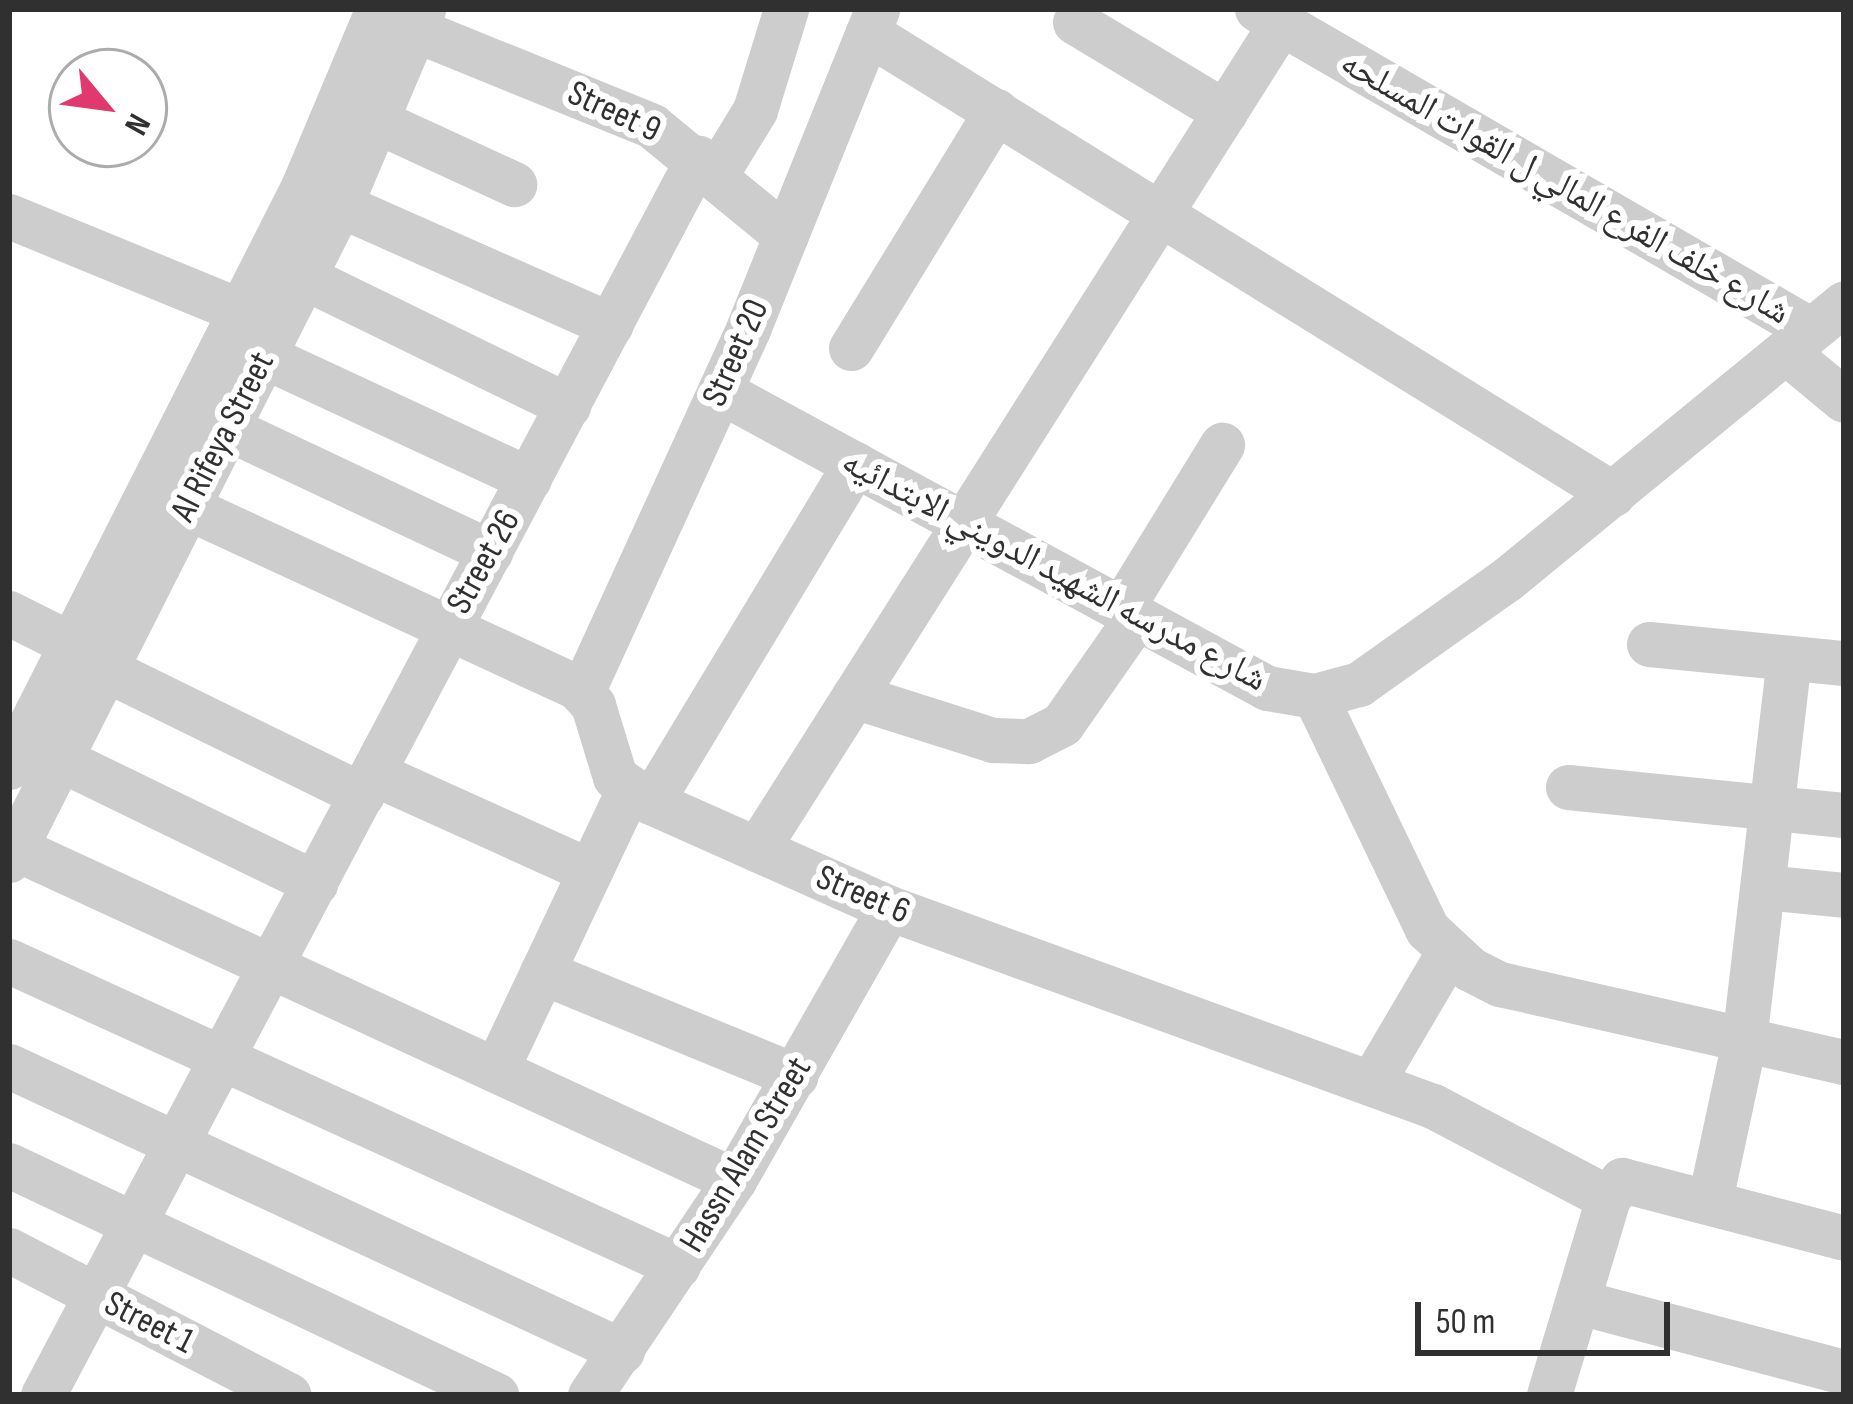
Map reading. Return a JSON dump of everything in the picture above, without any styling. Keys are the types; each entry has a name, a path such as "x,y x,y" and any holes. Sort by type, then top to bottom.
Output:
{"street":[{"name":"Street 26","path":"43,1395 610,325 707,166 755,110 786,9"},
{"name":"Street 9","path":"406,16 627,113 707,166 786,236"},
{"name":"Al Rifeya Street","path":"9,767 187,507 379,122 406,16"},
{"name":"Al Rifeya Street","path":"12,854 60,759 88,657 241,311 332,127 406,16"},
{"path":"757,849 1225,112 1269,16"},
{"name":"شارع خلف الفرع المالي ل القوات المسلحه","path":"1269,16 1814,328 1844,400"},
{"path":"873,21 996,111 1613,494"},
{"name":"Street 20","path":"582,692 720,391 873,21"},
{"path":"1075,22 1225,112"},
{"path":"851,348 996,111"},
{"path":"379,122 514,184"},
{"path":"340,206 610,325"},
{"path":"10,220 241,311"},
{"path":"304,277 568,406"},
{"name":"شارع مدرسه الشهيد الدويني الابتدائيه","path":"720,391 1267,688 1316,696 1358,683 1613,494 1814,328"},
{"path":"264,356 529,478"},
{"path":"227,428 490,552"},
{"path":"854,696 993,740 1030,741 1061,724 1222,445"},
{"path":"496,1070 590,871 855,464"},
{"path":"187,507 582,692 615,777 640,796"},
{"path":"9,613 88,657 367,784 590,871"},
{"path":"1649,644 1844,663"},
{"path":"1709,1200 1744,1041 1790,658"},
{"path":"1316,696 1426,929 1448,953 1500,984 1844,1062"},
{"path":"60,759 315,883"},
{"path":"1568,787 1844,815"},
{"name":"Street 6","path":"640,796 889,908 1372,1082 1493,1133 1608,1198"},
{"path":"12,854 734,1180"},
{"path":"1763,887 1844,896"},
{"name":"Hassn Alam Street","path":"590,1395 734,1180 889,908"},
{"path":"1372,1082 1448,953"},
{"path":"9,961 220,1063 679,1266"},
{"path":"542,972 795,1076"},
{"path":"9,1066 622,1351"},
{"path":"9,1165 496,1395"},
{"path":"1549,1395 1608,1198 1630,1178 1844,1238"},
{"name":"Street 1","path":"9,1250 289,1395"},
{"path":"1579,1302 1829,1378"},
{"path":"9,1382 33,1395"}]}
